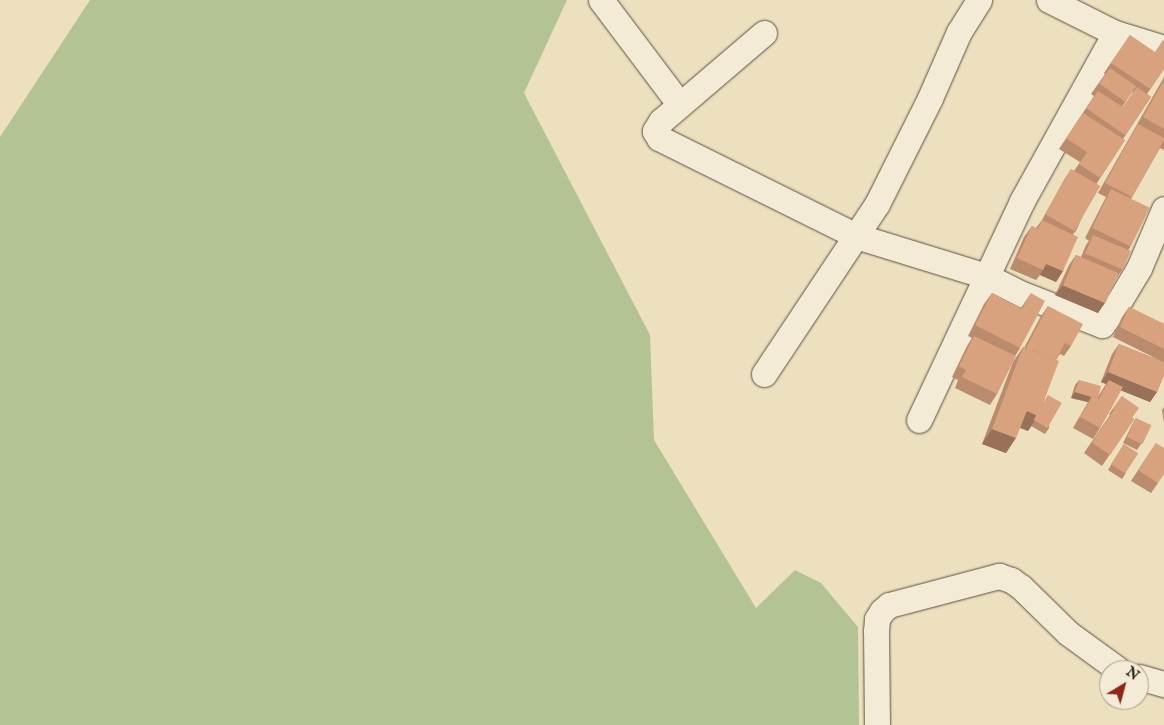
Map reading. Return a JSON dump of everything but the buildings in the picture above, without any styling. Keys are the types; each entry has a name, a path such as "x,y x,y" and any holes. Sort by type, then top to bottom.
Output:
{"street":[{"path":"601,0 680,105"},
{"path":"764,374 877,204 930,98 959,32 979,0"},
{"path":"1049,0 1115,34 1164,48"},
{"path":"764,33 680,105 656,129 660,138 856,236 986,276 1022,294 1102,325 1115,308 1138,268 1164,209"},
{"path":"919,420 1022,201 1115,34"},
{"path":"877,725 877,619 889,605 999,576 1010,580 1022,588 1068,634 1105,660"},
{"path":"1149,680 1164,684"}],"green space":[{"path":"90,0 567,0 524,93 650,335 654,440 756,608 795,570 821,583 858,627 859,725 0,725 0,137"}]}
